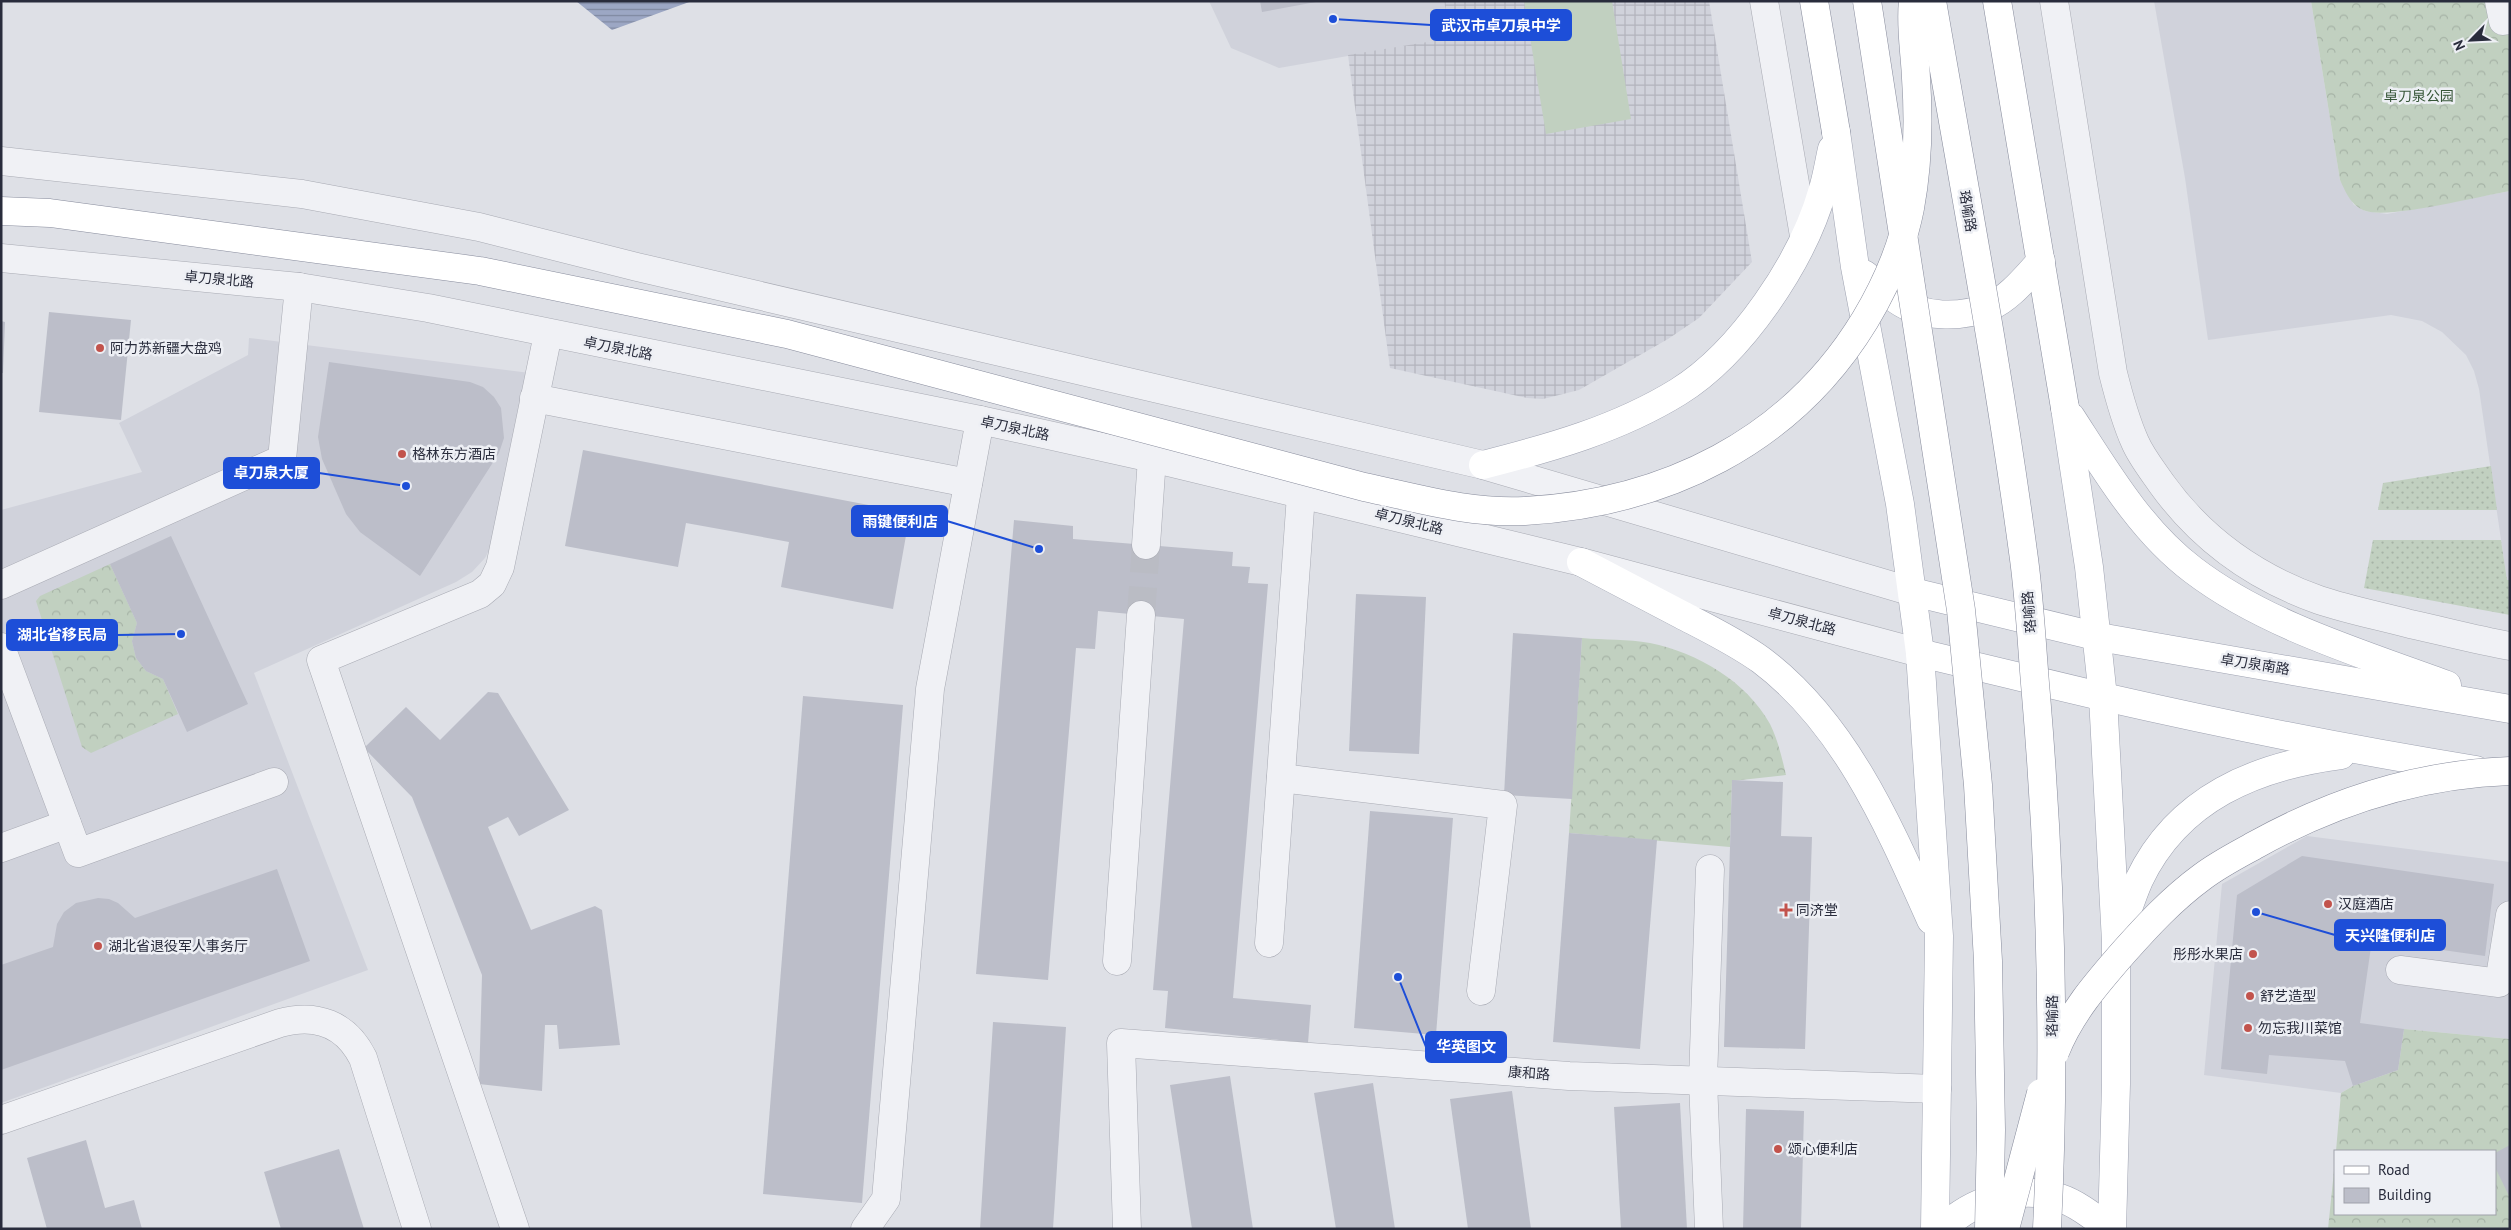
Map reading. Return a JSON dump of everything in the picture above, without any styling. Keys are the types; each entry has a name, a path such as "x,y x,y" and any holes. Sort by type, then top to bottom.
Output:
{"main road":[{"path":"1814,1 1836,132 1855,267 1900,504 1920,653 1939,936 1935,1229"},
{"path":"1867,1 1961,610 1978,785 1988,961 1989,1229"},
{"path":"1,211 50,213 480,270 787,334 1364,487 1460,507 1483,510 1533,510 1630,494 1698,469 1724,457 1772,426 1792,410 1804,399 1850,344 1893,269 1910,209 1917,162 1918,108 1913,1"},
{"name":"珞喻路","path":"1932,1 2000,402 2024,562 2045,802 2053,970 2051,1158 2047,1229"},
{"path":"1997,1 2065,408 2099,637 2116,942 2116,1084 2111,1229"},
{"path":"1483,465 1547,449 1640,413 1678,392 1707,371 1736,343 1784,274 1804,236 1823,190 1836,132"},
{"path":"1855,267 1898,301 1925,312 1951,314 1990,306 2016,287 2041,261"},
{"path":"2065,408 2108,474 2152,531 2192,569 2222,590 2261,611 2331,642 2510,709"},
{"path":"1581,562 1727,638 1775,672 1819,714 1846,752 1865,786 1903,857 1939,936"},
{"name":"卓刀泉南路","path":"1913,592 2099,637 2510,709"},
{"name":"卓刀泉北路","path":"1920,653 2103,697"},
{"path":"2103,697 2362,752 2510,775"},
{"path":"2116,942 2140,880 2167,836 2182,819 2207,800 2250,777 2280,766 2311,759 2362,752"},
{"path":"2005,1229 2044,1082 2063,1033 2090,990 2153,919 2176,898 2204,875 2241,852 2284,829 2347,802 2410,784 2485,772 2510,771"},
{"path":"1942,1229 1957,1214 1994,1197 2027,1192 2060,1198 2091,1215 2111,1229"}],"street":[{"path":"1764,1 1804,236"},
{"path":"2054,1 2113,373 2122,407 2132,434 2150,467 2199,529 2228,554 2278,583 2358,612 2510,646"},
{"path":"2499,1 2503,21 2510,20"},
{"path":"1,161 302,194 479,227 637,267 1483,465 1913,592"},
{"name":"卓刀泉北路","path":"1,258 299,287 428,308 548,334 980,420 1152,458 1581,562 1920,653"},
{"path":"1,585 282,459 299,287"},
{"path":"515,1229 321,660 480,594 492,584 500,567 548,334"},
{"path":"534,398 968,483"},
{"path":"865,1229 886,1199 930,689 980,420"},
{"path":"1146,545 1152,458"},
{"path":"1269,943 1301,495"},
{"path":"1117,961 1141,615"},
{"path":"1,647 78,853 274,782"},
{"path":"1281,778 1503,805 1482,991"},
{"path":"1,848 67,824"},
{"path":"1708,1229 1703,1082 1710,869"},
{"path":"2400,970 2499,983 2510,915"},
{"path":"1,1120 280,1023 308,1018 323,1022 349,1036 360,1052 417,1229"},
{"name":"康和路","path":"1127,1229 1121,1043 1570,1076 1937,1089"}],"shaded area":[{"path":"1209,1 1444,1 1451,38 1279,68 1231,48"},
{"path":"1444,1 1709,1 1752,262 1699,318 1668,339 1579,390 1543,399 1527,398 1390,368 1348,55 1451,38"},
{"path":"2154,1 2311,1 2340,180 2354,205 2365,211 2387,214 2510,191 2510,580 2507,581 2479,389 2474,371 2466,355 2442,332 2422,321 2391,315 2208,340 2185,178"},
{"path":"249,338 530,373 495,539 485,558 472,572 456,582 254,673 368,970 1,1103 1,510 142,472 119,423 248,355"},
{"path":"2307,836 2510,862 2510,1039 2404,1029 2398,1070 2353,1086 2341,1093 2204,1075 2222,884"}],"green space":[{"path":"1524,1 1612,1 1631,119 1546,134"},
{"name":"卓刀泉公园","path":"2311,1 2510,1 2510,191 2414,210 2394,212 2378,213 2366,211 2353,203 2340,180"},
{"path":"2491,466 2497,510 2378,510 2383,483"},
{"path":"2373,540 2501,540 2507,580 2510,580 2510,615 2364,588"},
{"path":"110,564 137,623 132,641 136,658 146,671 163,679 178,714 91,753 82,747 36,601 40,596"},
{"path":"1582,638 1650,643 1686,654 1719,671 1734,682 1760,709 1775,736 1786,775 1732,781 1730,847 1569,833"},
{"path":"2404,1029 2510,1039 2510,1229 2328,1229 2334,1171 2334,1215 2496,1215 2496,1150 2336,1150 2341,1093 2353,1086 2398,1070"}],"water":[{"path":"576,1 692,1 612,30"}],"building":[{"path":"1260,1 1316,1 1316,2 1262,12"},
{"path":"49,312 131,320 121,420 39,412"},
{"path":"1,321 5,322 3,373 1,373"},
{"path":"329,362 470,382 483,387 494,397 501,408 504,438 499,453 420,576 360,532 346,514 322,459 318,437"},
{"path":"583,450 910,513 893,609 781,587 789,542 686,523 678,567 565,546"},
{"path":"1014,520 1073,526 1073,539 1233,552 1232,566 1250,567 1248,583 1268,584 1233,998 1311,1005 1308,1043 1165,1028 1168,991 1153,990 1184,619 1098,611 1095,649 1076,648 1048,980 976,974"},
{"path":"171,536 248,704 187,732 163,679 146,671 136,658 132,641 137,623 110,564"},
{"path":"1356,594 1426,597 1419,754 1349,751"},
{"path":"1513,633 1582,638 1572,799 1504,795"},
{"path":"488,692 498,693 569,810 519,836 508,817 488,827 531,930 595,906 602,910 620,1045 559,1049 557,1025 545,1025 542,1091 479,1084 482,975 412,797 364,748 406,707 440,740"},
{"path":"803,696 903,705 862,1203 763,1194"},
{"path":"1732,780 1783,782 1781,836 1812,837 1805,1049 1724,1047"},
{"path":"1370,811 1453,818 1436,1035 1354,1028"},
{"path":"1569,833 1657,840 1640,1049 1553,1042"},
{"path":"2302,856 2494,884 2485,956 2372,940 2360,1023 2404,1029 2398,1070 2353,1086 2345,1061 2269,1055 2267,1074 2221,1069 2237,895"},
{"path":"277,869 310,961 1,1070 1,965 53,947 57,924 64,912 76,903 98,898 109,899 118,903 135,918"},
{"path":"993,1022 1066,1027 1053,1229 980,1229"},
{"path":"1230,1076 1253,1229 1192,1229 1170,1085"},
{"path":"1373,1083 1395,1229 1336,1229 1314,1093"},
{"path":"1512,1091 1531,1229 1468,1229 1450,1099"},
{"path":"1680,1103 1687,1229 1621,1229 1614,1107"},
{"path":"1746,1109 1804,1111 1801,1229 1743,1229"},
{"path":"86,1140 105,1208 134,1200 142,1229 47,1229 27,1158"},
{"path":"2510,1145 2510,1198 2496,1169 2496,1152"},
{"path":"339,1149 364,1229 281,1229 264,1172"}],"tunnel":[{"path":"1141,615 1146,545"}],"place":[{"name":"武汉市卓刀泉中学","path":"1333,19"},
{"name":"阿力苏新疆大盘鸡","path":"100,348"},
{"name":"格林东方酒店","path":"402,454"},
{"name":"卓刀泉大厦","path":"406,486"},
{"name":"雨键便利店","path":"1039,549"},
{"name":"湖北省移民局","path":"181,634"},
{"name":"汉庭酒店","path":"2328,904"},
{"name":"同济堂","path":"1786,910"},
{"name":"天兴隆便利店","path":"2256,912"},
{"name":"湖北省退役军人事务厅","path":"98,946"},
{"name":"彤彤水果店","path":"2253,954"},
{"name":"华英图文","path":"1398,977"},
{"name":"舒艺造型","path":"2250,996"},
{"name":"勿忘我川菜馆","path":"2248,1028"},
{"name":"颂心便利店","path":"1778,1149"}]}
